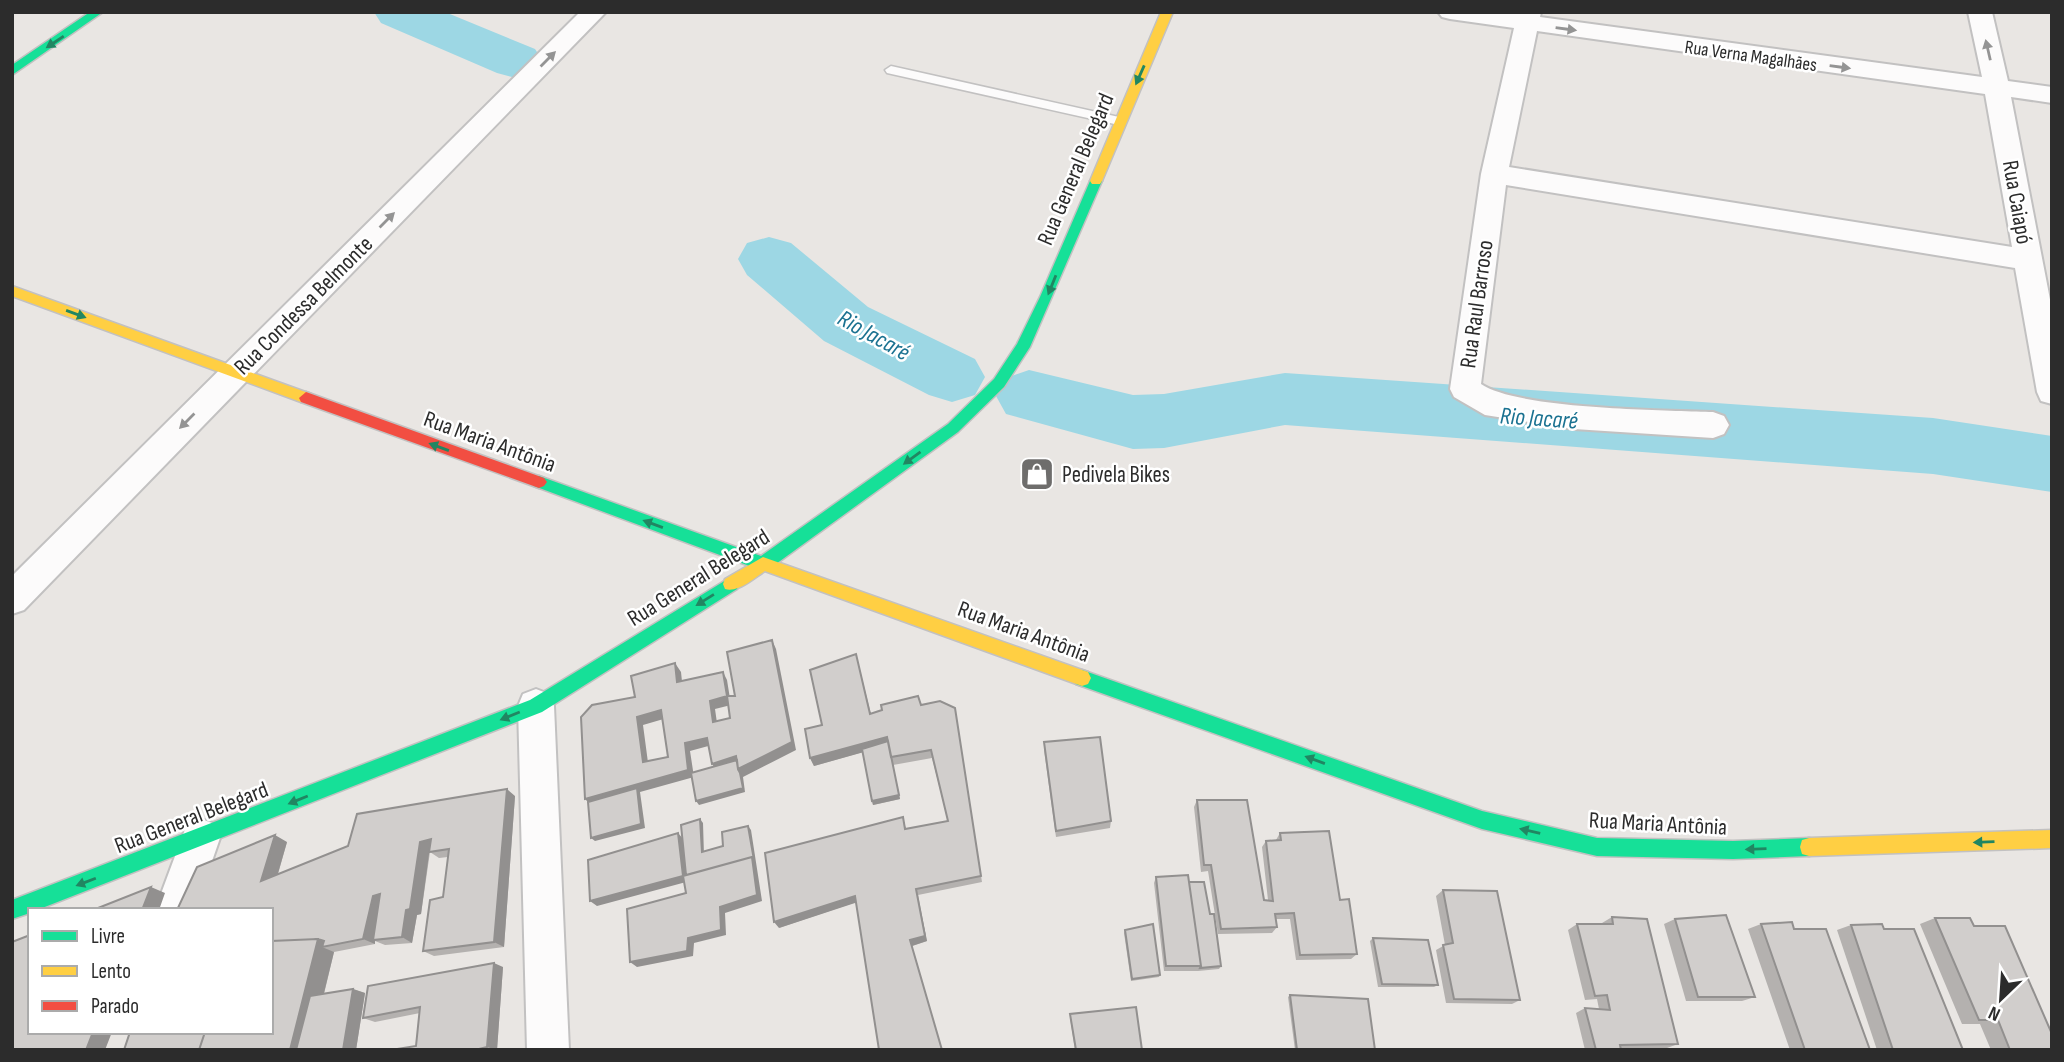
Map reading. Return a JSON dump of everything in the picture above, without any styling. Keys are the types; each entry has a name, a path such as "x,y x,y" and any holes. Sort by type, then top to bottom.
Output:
{"street":[{"path":"12,71 98,12"},
{"name":"Rua Condessa Belmonte","path":"12,599 594,12"},
{"name":"Rua General Belegard","path":"12,910 536,706 763,564 953,428 999,383 1023,347 1047,297 1167,12"},
{"name":"Rua Verna Magalhães","path":"1450,12 1528,18 2052,95"},
{"name":"Rua Caiapó","path":"1980,12 1997,89 2052,392"},
{"name":"Rua Raul Barroso","path":"1528,18 1494,174 1465,389 1485,403 1574,417 1713,425"},
{"path":"1494,174 2028,260"},
{"name":"Rua Maria Antônia","path":"12,291 763,564 1482,820 1597,847 1733,850 2052,839"},
{"path":"536,706 548,1050"},
{"path":"176,908 201,838"}],"lane":[{"path":"891,70 1119,121"}],"building":[{"path":"772,640 792,742 738,769 736,756 712,764 707,738 685,743 688,770 585,799 581,717 592,705 635,697 631,676 675,663 677,682 723,672 727,696 735,696 727,652","holes":["727,696 730,718 713,722 710,701","661,710 668,757 643,762 637,717"]},
{"path":"856,654 870,714 882,710 881,705 918,696 921,705 940,701 955,708 981,876 916,889 925,936 910,940 942,1050 879,1050 855,896 774,922 765,853 903,817 905,829 948,821 931,750 891,757 887,737 810,758 805,729 822,725 810,670"},
{"path":"1100,737 1111,821 1056,831 1044,742"},
{"path":"888,741 899,795 872,801 862,749"},
{"path":"737,760 743,788 696,801 691,773"},
{"path":"637,788 641,824 591,838 588,802"},
{"path":"507,789 494,942 423,951 430,900 443,897 449,849 429,852 431,839 420,842 410,909 406,910 402,937 373,940 380,894 373,896 363,939 322,947 324,941 318,939 273,941 273,908 178,908 197,867 275,835 261,881 348,846 357,814"},
{"path":"1197,800 1247,800 1264,900 1273,901 1266,841 1281,840 1280,833 1329,831 1340,900 1349,899 1357,954 1300,955 1294,913 1275,914 1277,927 1221,929 1211,865 1204,865"},
{"path":"700,819 702,852 723,846 722,832 748,826 754,860 752,857 686,875 681,825"},
{"path":"678,833 683,876 590,901 588,860"},
{"path":"752,857 757,895 720,907 721,930 688,938 687,951 630,962 627,909 686,893 683,876"},
{"path":"1188,875 1201,966 1166,966 1156,877"},
{"path":"1189,882 1204,882 1210,914 1214,914 1221,966 1200,968"},
{"path":"151,887 143,908 98,908"},
{"path":"1443,890 1497,891 1520,1000 1454,999 1443,945 1453,943"},
{"path":"1726,915 1755,997 1698,997 1675,919"},
{"path":"1612,917 1647,919 1678,1044 1620,1045 1621,1050 1596,1050 1585,1008 1610,1010 1607,995 1595,996 1577,924 1613,924"},
{"path":"1935,918 1970,918 1974,926 2005,926 2052,1034 2052,1050 2010,1050 1998,1020 1979,1020"},
{"path":"1792,922 1794,929 1826,929 1870,1050 1805,1050 1761,924"},
{"path":"1153,924 1160,975 1132,979 1125,930"},
{"path":"1882,924 1884,929 1914,929 1963,1050 1893,1050 1851,925"},
{"path":"28,936 28,1034 92,1034 86,1050 12,1050 12,942"},
{"path":"1373,938 1428,940 1438,985 1382,984"},
{"path":"318,939 290,1050 199,1050 204,1034 273,1034 273,941"},
{"path":"494,963 487,1047 475,1050 391,1050 416,1046 420,1007 363,1018 368,986"},
{"path":"353,989 343,1050 296,1050 310,996"},
{"path":"1290,995 1368,999 1375,1050 1297,1050"},
{"path":"1136,1007 1142,1050 1076,1050 1070,1014"},
{"path":"129,1034 204,1034 199,1050 124,1050"}],"waterway":[{"name":"Rio Jacaré","path":"399,12 516,61"},
{"name":"Rio Jacaré","path":"769,259 846,324 952,377"},
{"name":"Rio Jacaré","path":"1029,396 1133,422 1164,421 1285,399 1933,446 2052,464"}],"traffic: fast":[{"path":"12,71 98,12"},
{"path":"539,482 763,564 953,428 999,383 1023,347 1096,181"},
{"path":"12,910 536,706 731,584"},
{"path":"1082,678 1482,820 1597,847 1733,850 1809,847"}],"traffic: slow":[{"path":"1096,181 1167,12"},
{"path":"12,291 306,398"},
{"path":"731,584 763,564 1082,678"},
{"path":"1809,847 2052,839"}],"traffic: jam":[{"path":"306,398 539,482"}],"place":[{"name":"Pedivela Bikes","path":"1037,474"}]}
